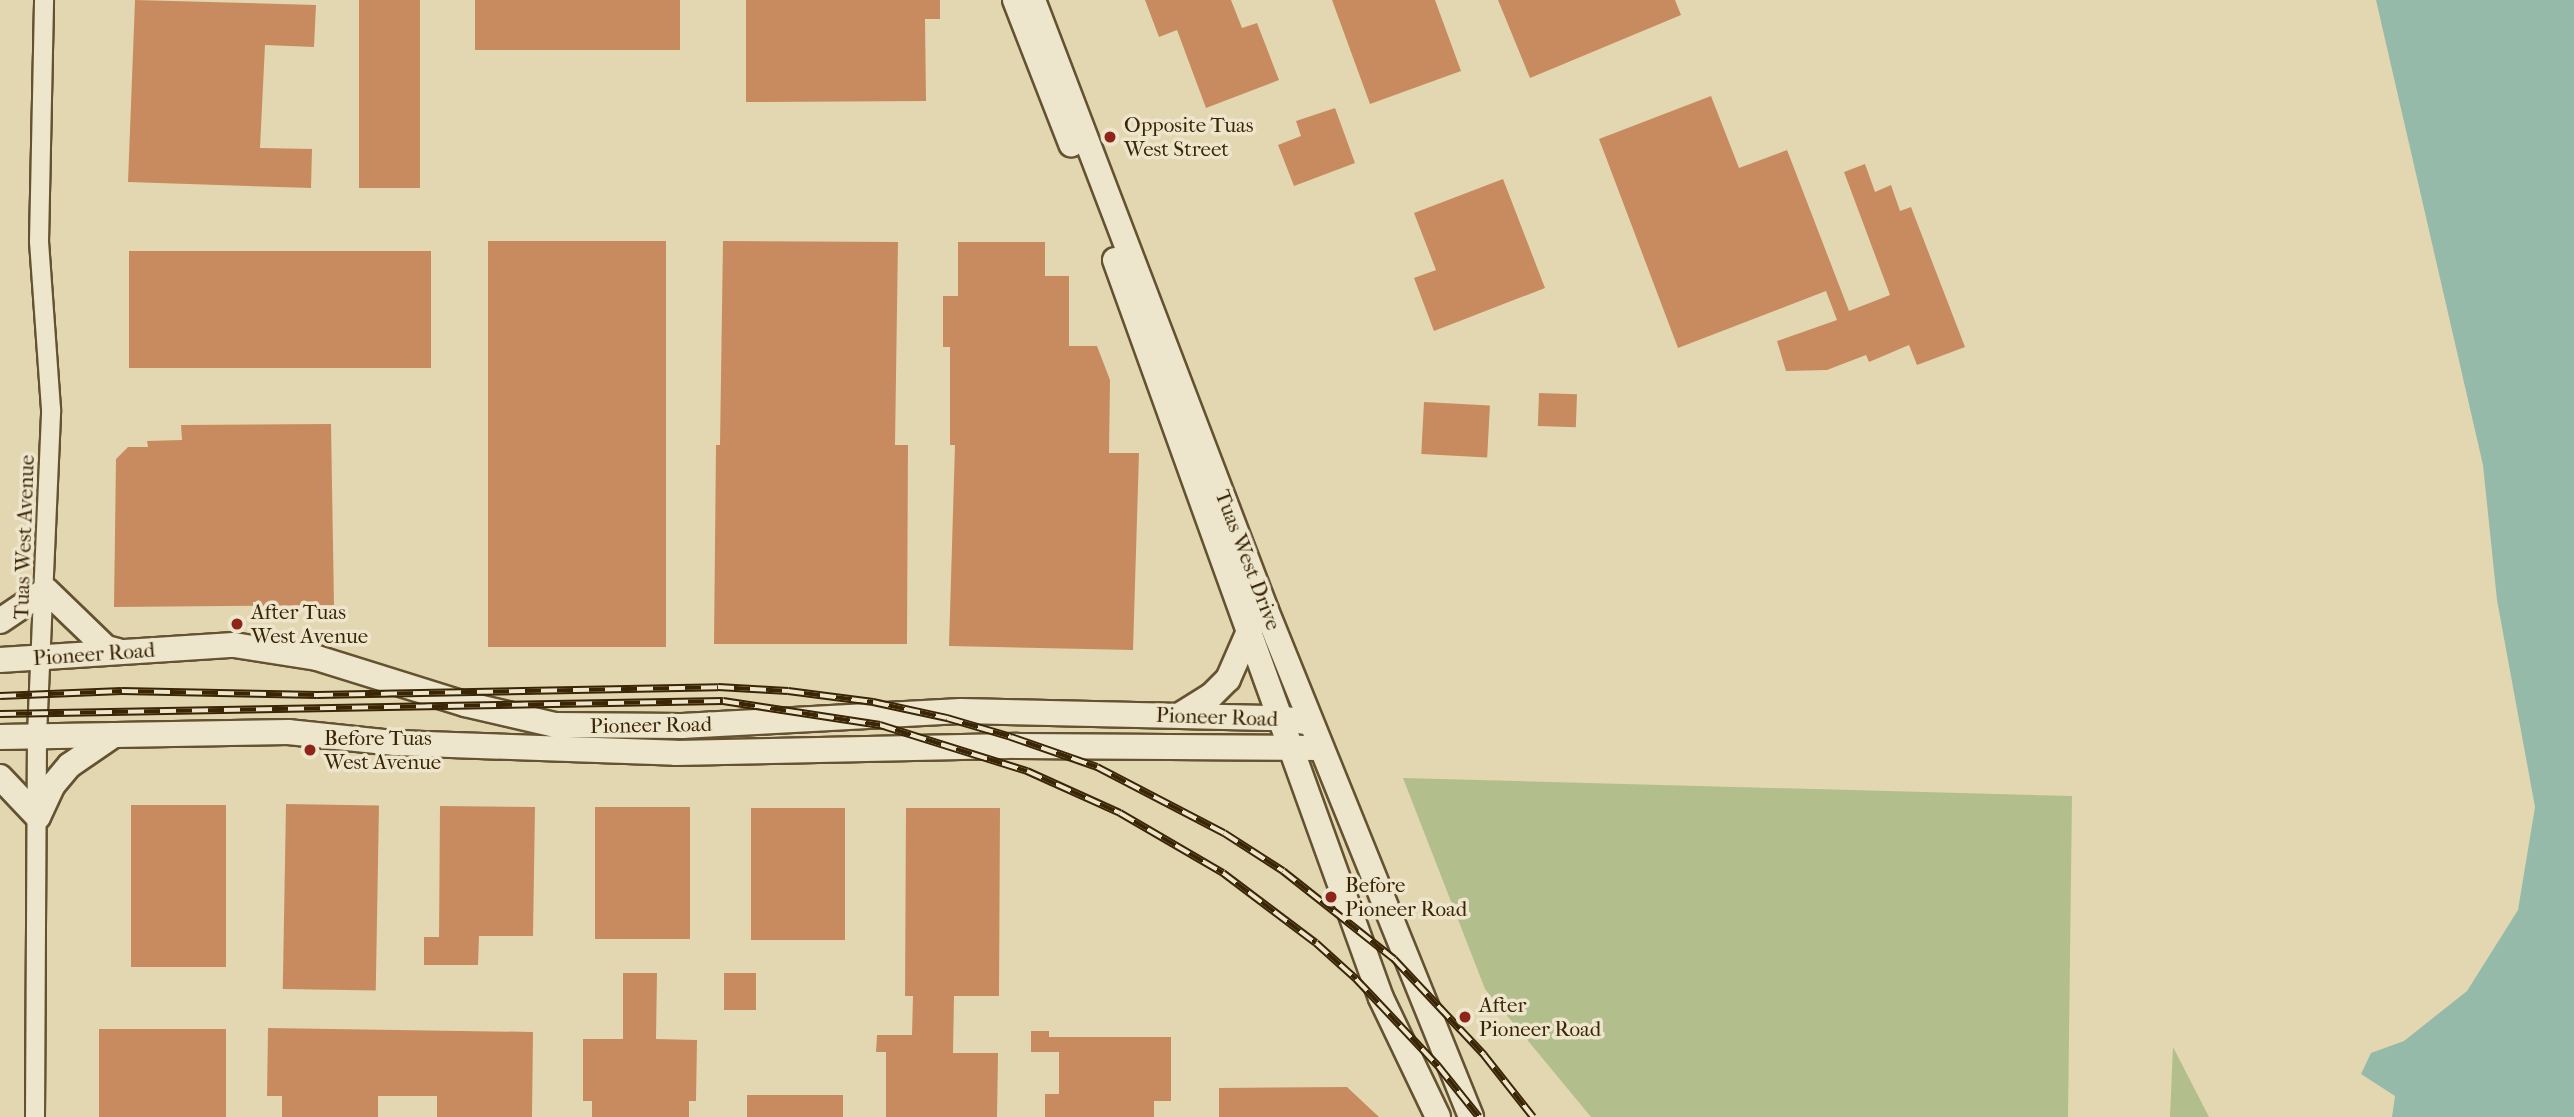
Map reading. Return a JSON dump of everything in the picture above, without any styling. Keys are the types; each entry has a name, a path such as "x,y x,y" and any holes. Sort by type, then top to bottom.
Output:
{"street":[{"name":"Tuas West Avenue","path":"35,1117 37,735 46,590 51,409 39,242 44,0"},
{"name":"Tuas West Drive","path":"1015,0 1094,180 1471,1117"},
{"name":"Tuas West Drive","path":"1033,0 1280,718 1381,998 1438,1117"},
{"path":"0,621 46,590 106,648 118,651"},
{"path":"1180,715 1211,696 1228,679 1250,629"},
{"name":"Pioneer Road","path":"0,660 234,645 317,659 464,704 555,725 682,726 961,711 1280,718 1311,723"},
{"name":"Pioneer Road","path":"0,737 288,732 395,743 676,753 1017,746 1321,748"},
{"path":"0,776 38,817 53,785 70,765 114,735"}],"shaded area":[{"path":"2376,0 2574,0 2574,1117 2392,1117 2395,1096 2361,1074 2371,1053 2404,1041 2467,991 2518,910 2535,807 2497,600 2483,465"},
{"path":"1403,778 2072,796 2068,1117 1591,1117 1485,989"},
{"path":"2173,1047 2209,1117 2170,1117"}],"building":[{"path":"135,0 316,5 314,47 265,45 260,148 312,149 311,188 128,182"},
{"path":"359,0 420,0 420,188 359,188"},
{"path":"475,0 680,0 680,50 475,50"},
{"path":"746,0 940,0 940,19 925,19 926,101 746,102"},
{"path":"1145,0 1231,0 1242,28 1257,23 1279,80 1206,108 1177,30 1159,37"},
{"path":"1332,0 1435,0 1461,71 1370,104"},
{"path":"1498,0 1675,0 1681,15 1530,78"},
{"path":"1711,96 1739,168 1787,150 1849,311 1890,295 1844,172 1865,164 1875,192 1891,185 1900,211 1911,207 1965,347 1917,365 1909,345 1869,362 1866,355 1827,370 1786,371 1777,341 1837,320 1826,291 1678,348 1599,139"},
{"path":"1335,108 1355,163 1294,186 1278,145 1301,136 1296,121"},
{"path":"1503,179 1545,288 1434,331 1414,278 1436,270 1414,213"},
{"path":"488,241 666,241 666,647 488,647"},
{"path":"723,241 898,242 895,445 908,445 907,644 714,644 716,445 720,445"},
{"path":"958,242 1045,242 1045,276 1069,276 1069,346 1097,346 1110,380 1109,453 1139,453 1133,650 949,646 955,445 950,445 950,347 943,347 943,296 958,296"},
{"path":"129,251 431,251 431,368 129,368"},
{"path":"1539,393 1577,394 1576,427 1538,426"},
{"path":"1424,402 1490,405 1487,457 1421,454"},
{"path":"331,424 334,605 114,607 116,459 128,447 148,447 147,441 182,440 181,425"},
{"path":"286,804 379,806 376,991 283,989"},
{"path":"131,805 226,805 226,967 131,967"},
{"path":"440,806 535,807 533,936 479,936 478,965 424,965 424,937 439,937"},
{"path":"595,807 690,807 690,939 595,939"},
{"path":"751,808 845,808 845,940 751,940"},
{"path":"906,808 1000,808 999,996 954,996 953,1053 998,1053 997,1117 886,1117 886,1052 876,1052 877,1035 912,1035 913,996 905,996"},
{"path":"623,973 657,973 656,1039 697,1040 696,1101 689,1101 689,1117 592,1117 592,1101 583,1101 583,1039 623,1039"},
{"path":"724,973 756,973 756,1010 724,1010"},
{"path":"268,1028 533,1032 532,1117 437,1117 437,1096 378,1096 378,1117 282,1117 282,1096 267,1096"},
{"path":"99,1029 226,1029 226,1117 99,1117"},
{"path":"1031,1031 1049,1031 1049,1037 1171,1037 1171,1101 1154,1101 1154,1117 1045,1117 1045,1094 1059,1094 1059,1052 1031,1052"},
{"path":"1347,1087 1379,1117 1219,1117 1219,1088"},
{"path":"747,1095 843,1095 843,1117 747,1117"}],"railway":[{"path":"0,696 122,691 317,695 718,687 788,691 873,702 947,718 1097,767 1224,833 1283,871 1394,959 1484,1055 1533,1117"},
{"path":"0,714 723,701 880,725 1027,771 1120,813 1223,873 1316,943 1356,979 1438,1066 1479,1117"}],"place":[{"name":"Opposite Tuas West Street","path":"1110,137"},
{"name":"After Tuas West Avenue","path":"237,624"},
{"name":"Before Tuas West Avenue","path":"310,750"},
{"name":"Before Pioneer Road","path":"1331,897"},
{"name":"After Pioneer Road","path":"1465,1017"}]}
